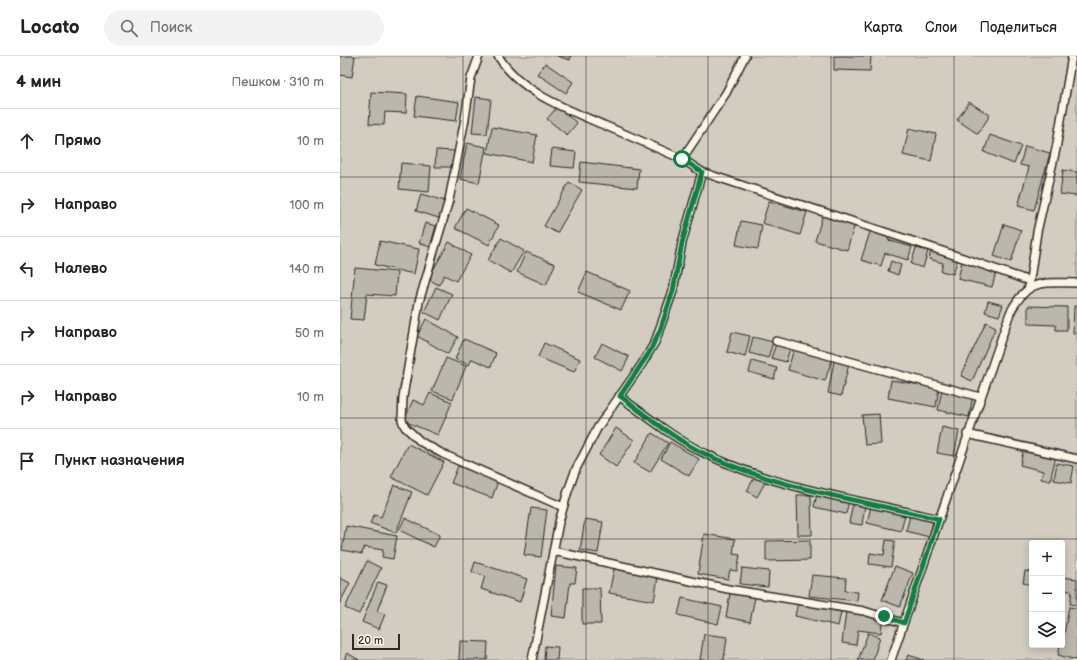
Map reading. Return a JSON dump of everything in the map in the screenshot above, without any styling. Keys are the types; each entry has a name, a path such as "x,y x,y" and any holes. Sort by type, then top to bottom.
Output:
{"lane":[{"path":"479,56 471,78 465,119 449,200 419,302 403,397 402,420 405,427 416,438 443,454 563,507"},
{"path":"498,56 510,73 545,98 682,159 702,172 799,205 939,249 1029,284 1077,283"},
{"path":"682,159 726,93 745,56"},
{"path":"891,660 967,434 1010,313 1018,298 1029,284 1037,232 1056,149 1072,56"},
{"path":"532,660 563,507 580,462 598,427 649,353 662,324 673,291 682,243 702,172"},
{"path":"776,341 980,397"},
{"path":"620,396 690,446 743,470 794,485 939,519"},
{"path":"967,434 1077,459"},
{"path":"553,551 722,588 864,611 904,623"}],"shaded area":[{"path":"340,56 1077,56 1077,660 340,660"}],"building":[{"path":"340,56 355,56 352,77 340,75"},
{"path":"557,56 571,56 570,60"},
{"path":"834,56 871,56 870,71 834,70"},
{"path":"545,63 573,82 566,93 537,74"},
{"path":"371,92 407,94 406,113 385,112 384,125 369,124"},
{"path":"417,96 459,102 456,121 414,116"},
{"path":"476,97 491,99 487,134 472,133"},
{"path":"969,102 990,115 978,134 957,120"},
{"path":"557,107 577,123 567,135 547,119"},
{"path":"492,127 537,135 532,162 487,153"},
{"path":"909,128 936,134 931,161 903,155"},
{"path":"990,135 1021,146 1014,164 984,152"},
{"path":"467,143 486,147 479,183 460,179"},
{"path":"1025,146 1050,153 1034,210 1018,206 1029,167 1020,165"},
{"path":"552,149 576,152 574,168 550,166"},
{"path":"436,150 455,151 454,167 435,167"},
{"path":"581,162 639,169 637,188 579,182"},
{"path":"401,163 431,166 429,192 399,189"},
{"path":"1063,170 1077,172 1077,196 1060,194"},
{"path":"569,182 582,190 557,233 544,226"},
{"path":"421,194 445,201 439,218 416,211"},
{"path":"769,201 807,212 800,235 762,223"},
{"path":"466,208 499,225 489,245 455,228"},
{"path":"823,214 855,224 847,250 815,241"},
{"path":"741,221 762,225 758,249 736,245"},
{"path":"425,223 436,226 430,247 419,243"},
{"path":"1004,224 1021,230 1011,262 994,256"},
{"path":"871,229 889,235 888,240 912,247 908,260 885,253 881,266 861,260"},
{"path":"501,238 524,251 511,273 488,260"},
{"path":"380,241 419,249 414,274 375,265"},
{"path":"449,242 471,255 456,281 444,275 439,285 428,279"},
{"path":"916,248 928,251 923,268 911,264"},
{"path":"931,251 958,258 953,274 941,271 943,263 929,259"},
{"path":"526,252 555,264 546,285 517,272"},
{"path":"891,261 901,265 898,275 888,271"},
{"path":"962,261 997,269 992,287 958,279"},
{"path":"355,268 397,272 395,296 367,294 364,320 350,319"},
{"path":"587,272 630,291 621,310 578,292"},
{"path":"436,287 452,294 440,320 424,312"},
{"path":"988,301 1003,305 999,316 985,312"},
{"path":"1028,306 1067,307 1067,330 1056,330 1056,325 1028,324"},
{"path":"1074,306 1077,306 1077,334 1073,334"},
{"path":"426,319 458,337 448,354 417,336"},
{"path":"986,322 996,327 972,381 961,376"},
{"path":"732,332 750,336 745,357 727,352"},
{"path":"753,337 773,342 768,358 749,353"},
{"path":"464,339 496,353 491,367 472,359 469,365 455,359"},
{"path":"544,343 580,359 574,372 538,357"},
{"path":"602,343 629,357 622,371 595,357"},
{"path":"776,344 790,348 786,362 771,358"},
{"path":"794,348 832,359 825,381 788,370"},
{"path":"446,358 466,366 453,399 432,391"},
{"path":"752,361 777,368 774,379 749,372"},
{"path":"834,361 849,364 841,396 828,393"},
{"path":"891,380 939,388 936,407 888,398"},
{"path":"942,389 973,396 969,417 938,410"},
{"path":"430,393 452,402 438,435 404,421 413,400 424,405"},
{"path":"879,414 881,444 865,445 862,415"},
{"path":"942,427 959,431 954,456 937,453"},
{"path":"616,428 634,440 616,467 599,455"},
{"path":"652,433 668,443 650,472 634,463"},
{"path":"670,442 699,459 689,476 661,459"},
{"path":"408,444 444,462 427,495 391,477"},
{"path":"1024,448 1056,456 1050,481 1041,479 1043,471 1020,465"},
{"path":"1057,463 1074,466 1071,483 1054,480"},
{"path":"458,466 498,481 492,498 451,483"},
{"path":"755,476 766,481 757,497 747,491"},
{"path":"394,485 412,492 396,533 370,523 374,515 381,517"},
{"path":"817,494 849,500 846,514 814,507"},
{"path":"797,495 811,495 812,535 798,535"},
{"path":"853,502 865,505 862,525 849,523"},
{"path":"871,506 905,514 901,531 867,523"},
{"path":"531,508 547,510 541,557 524,555"},
{"path":"910,515 933,522 929,537 906,531"},
{"path":"405,518 440,535 434,547 399,530"},
{"path":"585,519 603,522 598,553 580,550"},
{"path":"346,526 397,536 393,559 382,557 383,550 364,547 362,554 342,550"},
{"path":"704,534 735,539 733,554 740,555 737,571 730,570 728,579 698,574"},
{"path":"810,540 810,560 766,561 766,541"},
{"path":"886,540 895,541 891,567 869,564 870,553 884,555"},
{"path":"367,561 381,568 359,614 345,608"},
{"path":"475,562 527,579 520,602 481,589 485,576 472,572"},
{"path":"556,566 577,568 575,583 570,583 566,618 551,616"},
{"path":"895,566 913,573 900,607 882,600"},
{"path":"742,568 769,571 768,587 740,584"},
{"path":"614,569 658,577 654,601 609,593"},
{"path":"1025,571 1029,572 1029,584 1023,583"},
{"path":"812,575 846,578 845,591 858,592 857,601 809,596"},
{"path":"1065,577 1077,579 1077,605 1070,604 1072,591 1065,590"},
{"path":"340,578 350,583 340,603"},
{"path":"378,582 387,585 377,611 385,614 379,629 362,622"},
{"path":"582,588 600,588 601,624 582,624"},
{"path":"730,593 755,597 750,622 726,617"},
{"path":"682,598 722,607 718,624 678,615"},
{"path":"798,602 841,612 838,626 795,616"},
{"path":"1069,607 1077,608 1077,660 1058,655 1059,648 1065,648 1065,629"},
{"path":"846,611 883,616 881,633 858,630 856,645 842,643"},
{"path":"868,633 880,637 873,660 858,660"},
{"path":"704,634 727,637 724,660 700,660"},
{"path":"460,641 488,642 487,660 459,660"},
{"path":"545,646 558,647 557,660 544,660"},
{"path":"347,653 359,660 344,660"},
{"path":"908,655 924,660 906,660"}],"route":[{"path":"682,159 702,172 682,243 673,291 655,342 620,396 690,446 743,470 794,485 939,519 904,623 884,616"}]}
